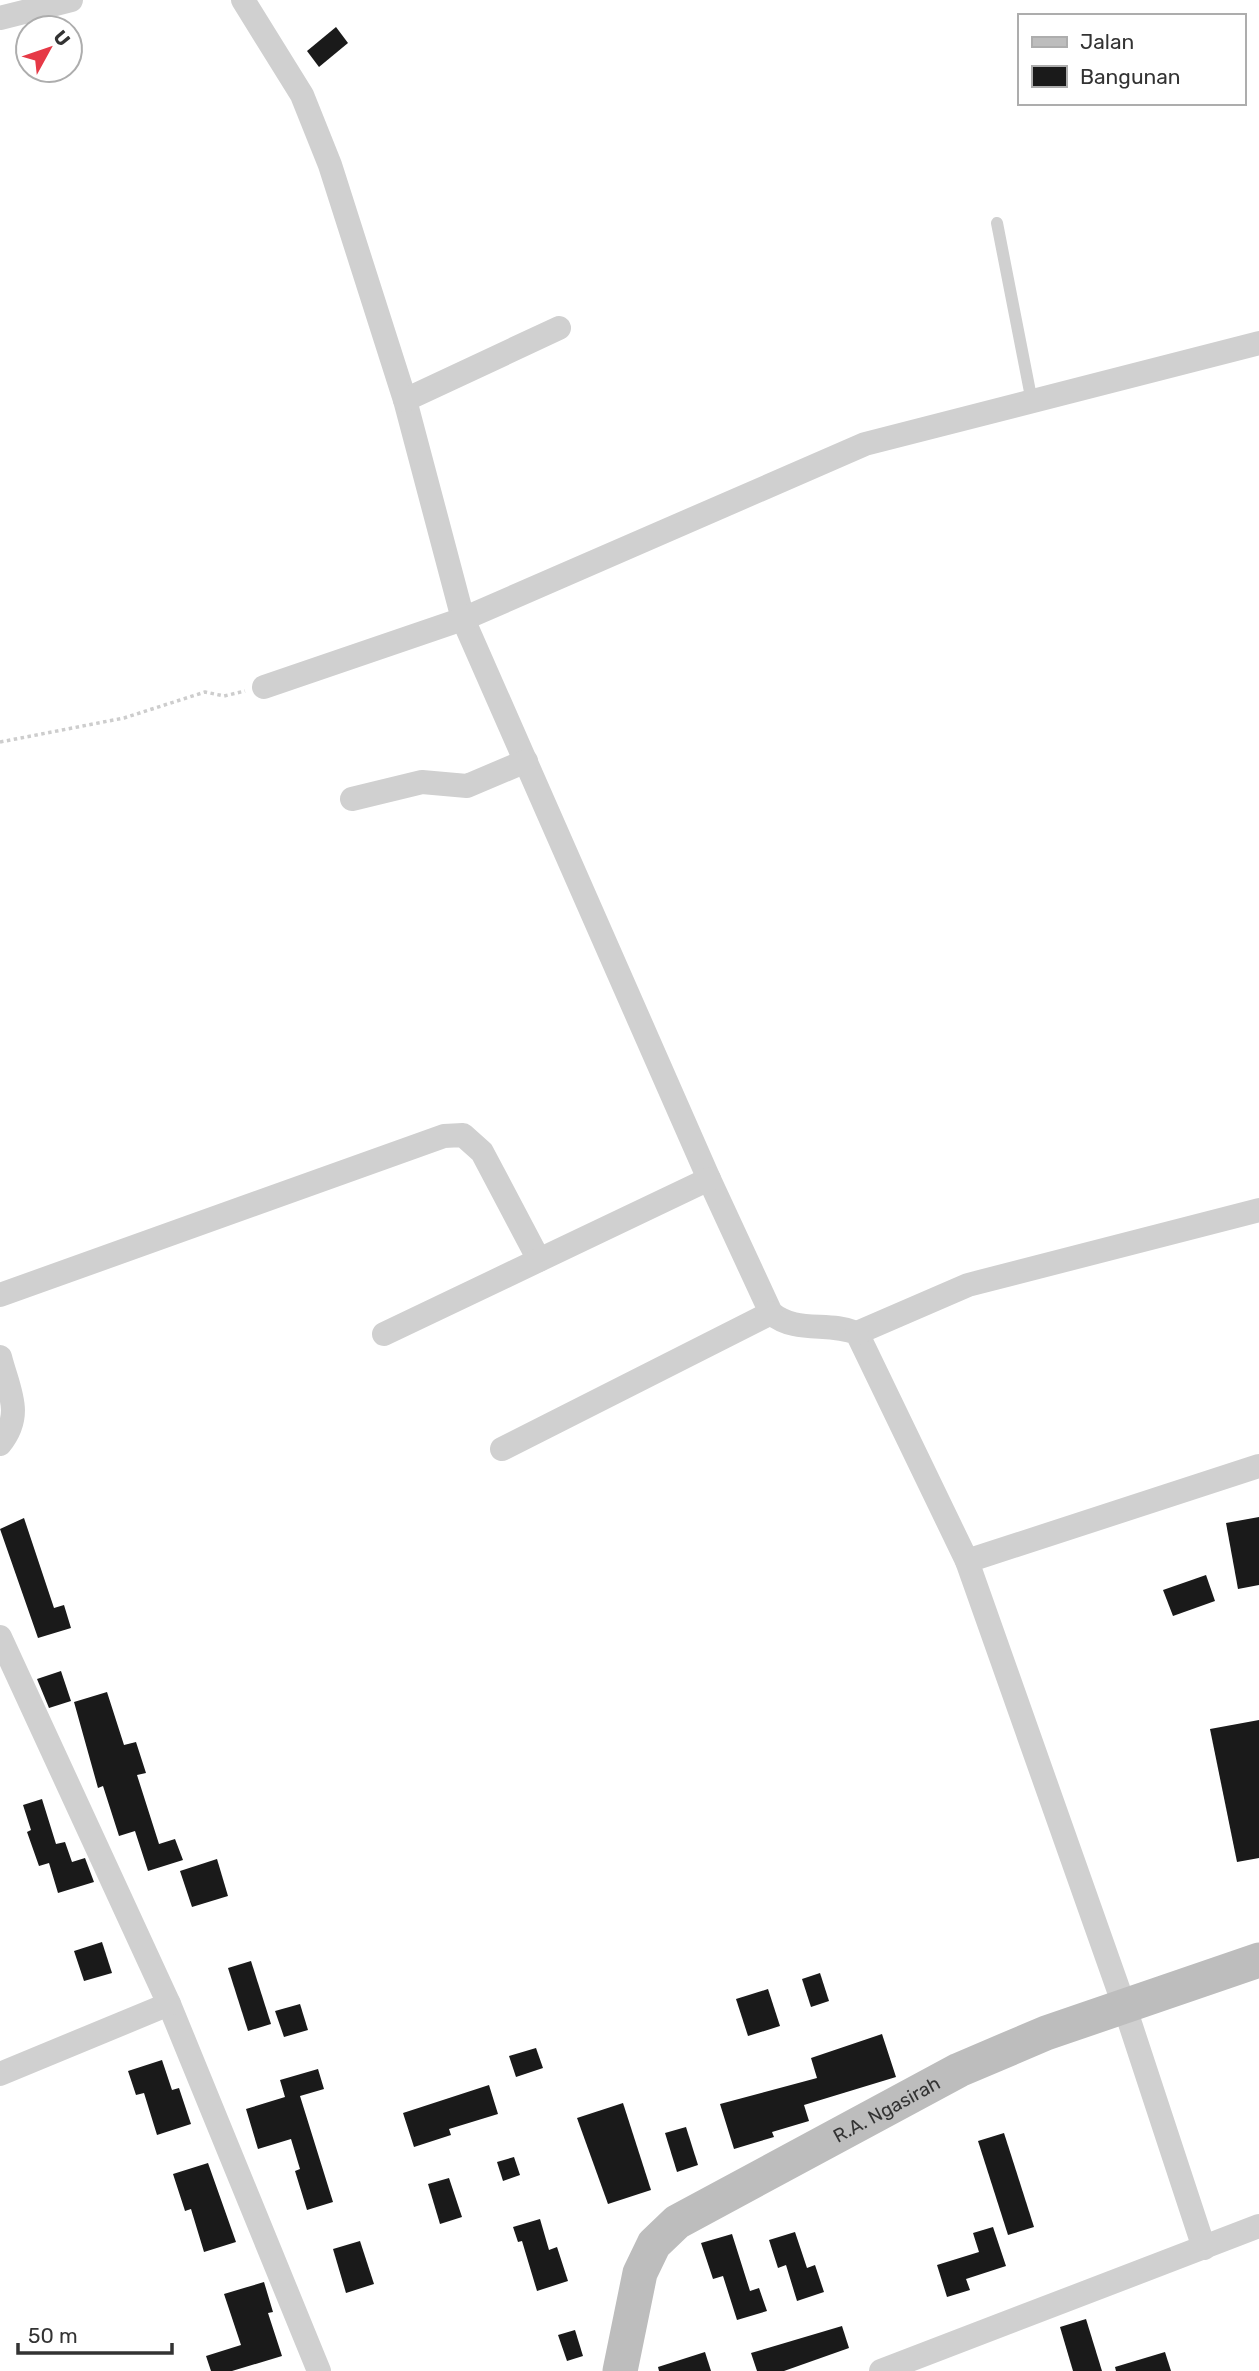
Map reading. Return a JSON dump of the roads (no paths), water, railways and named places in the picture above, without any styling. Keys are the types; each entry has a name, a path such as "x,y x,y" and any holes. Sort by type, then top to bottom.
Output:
{"street":[{"path":"0,18 71,0"},
{"path":"249,3 302,95 330,165 405,401 463,619 709,1179 771,1313 786,1324 839,1325 857,1333 967,1561 1125,2008 1204,2248"},
{"path":"405,401 559,328"},
{"path":"264,687 463,619 865,444 1259,343"},
{"path":"352,799 422,782 467,786 526,761"},
{"path":"0,1295 444,1136 463,1135 482,1152 539,1260"},
{"path":"384,1334 709,1179"},
{"path":"857,1333 968,1285 1259,1210"},
{"path":"502,1449 771,1313"},
{"path":"0,1357 15,1416 13,1427 0,1444"},
{"path":"967,1561 1259,1466"},
{"path":"0,1637 169,2004 319,2371"},
{"name":"R.A. Ngasirah","path":"620,2371 640,2273 654,2244 677,2222 959,2070 1046,2033 1259,1960"},
{"path":"0,2074 169,2004"},
{"path":"881,2371 1259,2227"}],"lane":[{"path":"997,223 1032,402"}]}
